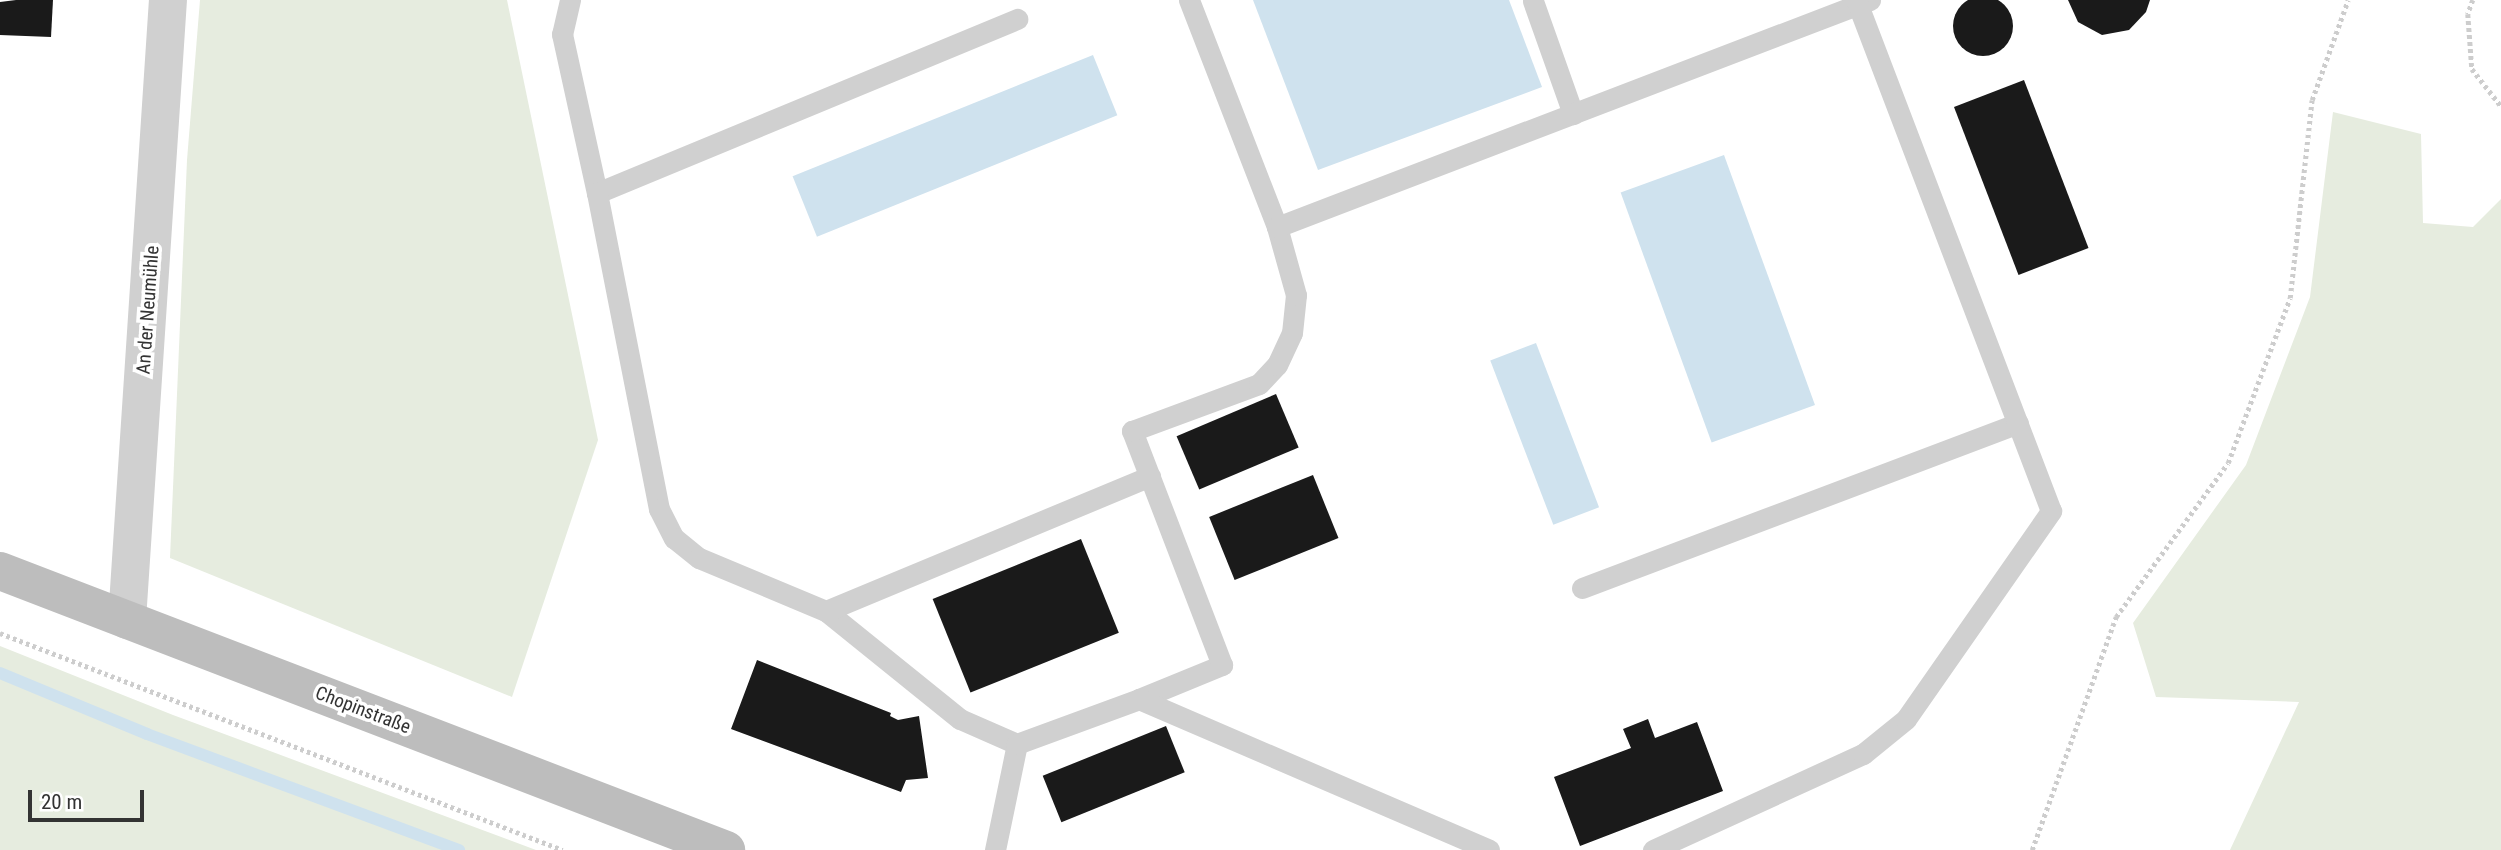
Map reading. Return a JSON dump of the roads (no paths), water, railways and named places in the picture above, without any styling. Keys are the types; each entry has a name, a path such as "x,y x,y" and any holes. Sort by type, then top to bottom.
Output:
{"main road":[{"name":"Chopinstraße","path":"0,571 726,850"}],"street":[{"name":"An der Neumühle","path":"127,620 168,0"}],"lane":[{"path":"570,0 562,34 597,193 659,509 674,538 699,558 826,611 960,719 1017,744 1222,665 1132,431 1259,384 1276,365 1292,333 1296,295 1277,227 1189,0"},
{"path":"1533,1 1573,114"},
{"path":"1277,227 1864,2 2052,511 1906,719 1863,754 1653,850"},
{"path":"597,193 1017,19"},
{"path":"1582,588 2018,423"},
{"path":"826,611 1150,476"},
{"path":"1139,699 1489,850"},
{"path":"995,850 1017,744"}],"water":[{"path":"1253,0 1509,0 1542,87 1318,170"},
{"path":"1093,55 1117,115 817,237 793,176"},
{"path":"1724,155 1815,405 1712,443 1621,193"},
{"path":"1536,343 1599,507 1553,525 1490,361"}],"waterway":[{"path":"0,673 147,734 459,850"}]}
